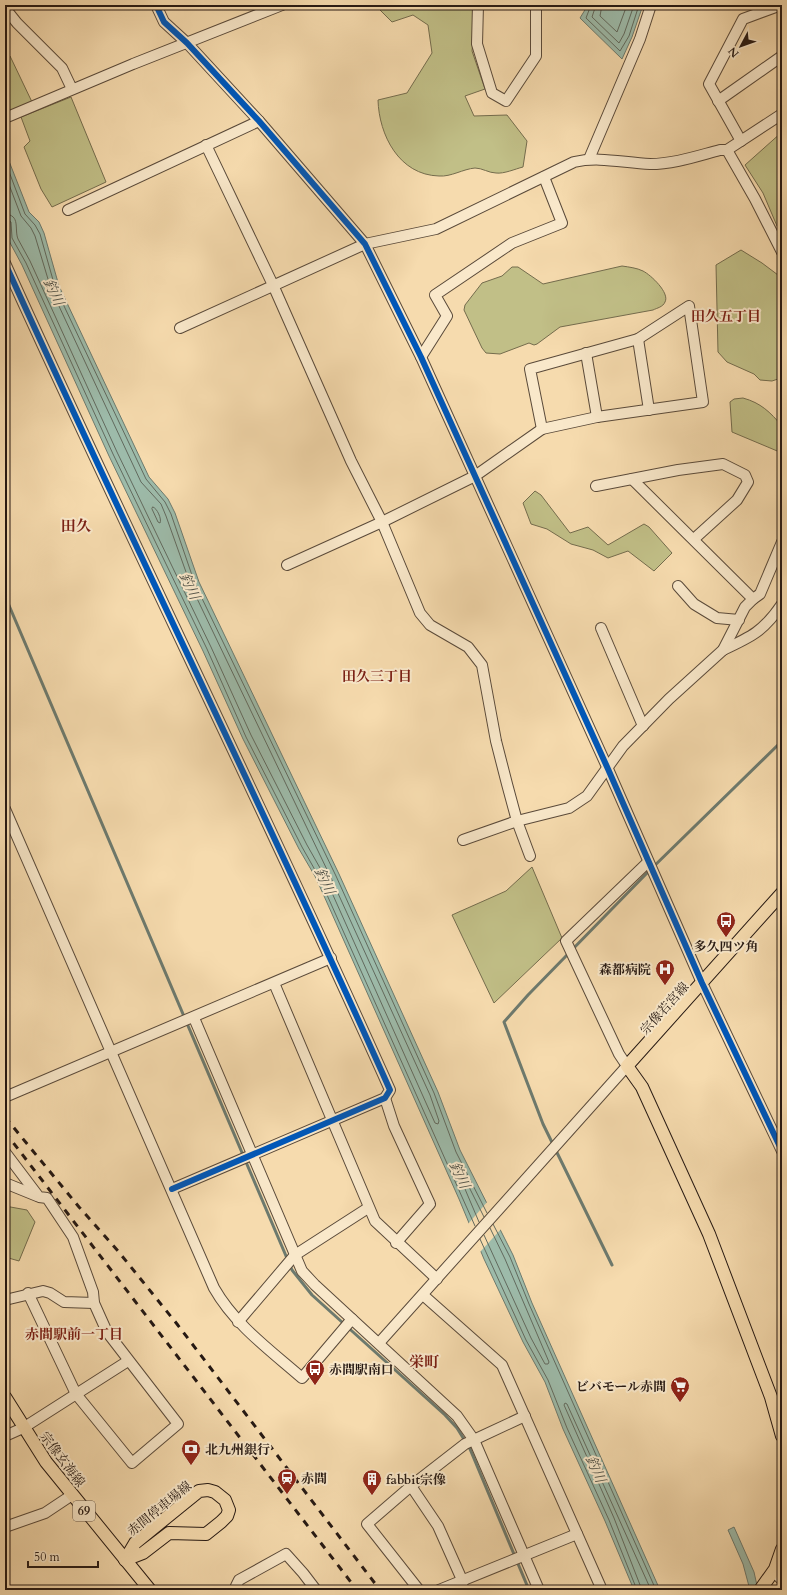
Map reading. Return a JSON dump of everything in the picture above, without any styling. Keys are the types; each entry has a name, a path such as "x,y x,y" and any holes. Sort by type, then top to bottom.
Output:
{"main road":[{"name":"宗像若宮線","path":"627,1066 782,893"},
{"path":"627,1066 642,1087 709,1234 780,1418 782,1436"},
{"name":"宗像玄海線","path":"5,1397 23,1428 46,1462 150,1590"},
{"name":"赤間停車場線","path":"208,1490 215,1492 225,1500 229,1510 227,1516 206,1534 169,1533 143,1553 125,1560 135,1543 199,1491 208,1490"},
{"path":"761,1590 773,1571 782,1549"}],"street":[{"path":"156,5 164,22 187,43 258,121 365,244 421,357 476,476 608,769 702,983 782,1151"},
{"path":"7,117 72,89 282,5"},
{"path":"478,5 477,44 492,92 506,101 536,56 536,5"},
{"path":"589,159 623,75 640,39 651,5"},
{"path":"741,141 709,84 743,19 781,5"},
{"path":"5,8 17,23 62,68 72,89"},
{"path":"718,101 782,56"},
{"path":"180,328 365,244 436,230 574,162 589,159 651,164 673,162 720,150 727,150 782,114"},
{"path":"68,210 258,121"},
{"path":"206,145 273,285 351,461 382,522 420,613 430,625 468,647 482,665 496,741 517,821 530,856"},
{"path":"727,150 755,198 782,252"},
{"path":"421,357 447,316 435,295 512,243 562,223 544,177"},
{"path":"5,263 78,425 331,958 390,1090 385,1098 172,1189"},
{"path":"287,565 382,522 476,476 542,429 596,417 703,402 689,306 638,339 530,369 542,429"},
{"path":"638,339 649,410"},
{"path":"586,353 596,417"},
{"path":"596,486 723,464 744,475 748,482 737,500 694,539"},
{"path":"632,479 753,599"},
{"path":"723,650 745,607 760,594 782,542"},
{"path":"678,586 694,604 717,618 739,620"},
{"path":"463,840 517,821 569,808 587,796 608,769 623,746 642,726 723,650 758,632 771,620 782,604"},
{"path":"601,628 642,726"},
{"path":"5,809 214,1288 224,1306 238,1322 302,1378 352,1320"},
{"path":"379,1343 505,1205 627,1066 619,1054 566,941 648,862"},
{"path":"5,1097 194,1018 331,958"},
{"path":"274,983 368,1208 375,1221 396,1243 437,1279"},
{"path":"194,1018 302,1271 352,1320 379,1343 457,1416 474,1440 539,1590"},
{"path":"385,1098 394,1126 430,1204 396,1243"},
{"path":"5,1152 39,1196"},
{"path":"5,1183 47,1198 73,1237 93,1292 94,1303 108,1332 128,1361 178,1424 132,1463 76,1394 28,1293"},
{"path":"238,1322 296,1255 368,1208"},
{"path":"5,1300 28,1293 43,1291 50,1293 64,1302 94,1303"},
{"path":"423,1295 502,1365 602,1590"},
{"path":"5,1436 23,1428 128,1361"},
{"path":"419,1590 367,1524 411,1486 474,1440 525,1416"},
{"path":"411,1486 438,1526 462,1582"},
{"path":"5,1527 45,1513 72,1495"},
{"path":"439,1590 462,1582 577,1534"},
{"path":"239,1590 236,1586 239,1580 286,1554 304,1573 316,1590"},
{"path":"773,1571 782,1580"}],"shaded area":[{"path":"375,5 477,5 472,51 485,89 465,96 474,116 507,115 527,141 523,167 499,173 493,173 475,168 439,176 425,174 413,169 402,161 387,139 379,113 378,100 407,93 432,53 428,25 413,15 392,22"},
{"path":"10,56 32,102 10,111 5,99 5,58"},
{"path":"71,97 106,182 52,207 41,189 24,147 30,141 21,117"},
{"path":"782,132 782,232 777,226 763,193 745,165"},
{"path":"741,250 782,278 782,310 780,312 778,326 782,331 781,378 772,381 760,380 754,374 727,362 718,352 716,265"},
{"path":"622,266 641,270 655,280 665,294 666,298 663,305 653,310 560,327 537,344 534,345 529,343 500,354 486,353 482,348 464,310 465,305 482,283 502,276 512,267 518,267 543,284"},
{"path":"743,398 765,409 782,426 782,453 732,432 730,402 734,399"},
{"path":"535,491 541,495 570,533 588,527 608,545 644,524 649,527 672,553 654,571 628,551 608,558 593,550 571,544 547,529 531,524 523,503"},
{"path":"532,867 562,938 494,1003 452,915 506,891"},
{"path":"5,1206 27,1210 35,1222 19,1261 5,1257"}],"water":[{"path":"588,5 643,5 632,37 622,59 580,18"},
{"name":"釣川","path":"5,151 29,212 39,222 44,233 59,286 149,477 168,499 175,513 199,582 339,874 438,1092 460,1150 513,1255 532,1303 660,1590 634,1590 605,1521 563,1429 545,1382 523,1342 484,1259 459,1199 316,878 299,849 243,739 203,651 109,456 22,265 8,239 8,226 5,219"},
{"path":"734,1527 754,1572 758,1590 750,1590 743,1564 728,1530"}],"pier":[{"path":"488,1201 502,1228 480,1252 468,1224"}],"waterway":[{"path":"5,596 292,1270 312,1295 445,1415 457,1428 470,1449 529,1590"},
{"path":"612,1265 543,1124 504,1022 528,995 647,873 782,741"}],"railway":[{"path":"5,1117 79,1207 118,1251 177,1324 380,1590"},
{"path":"5,1132 357,1590"}],"cycle path":[{"path":"156,5 164,22 187,43 259,121 365,244 421,357 608,769 702,983 782,1151"},
{"path":"5,263 100,470 295,882 390,1090 385,1098 172,1189"}],"place":[{"name":"多久四ツ角","path":"726,938"},
{"name":"森都病院","path":"665,986"},
{"name":"赤間駅南口","path":"315,1386"},
{"name":"ビバモール赤間","path":"680,1403"},
{"name":"北九州銀行","path":"191,1466"},
{"name":"赤間","path":"287,1495"},
{"name":"fabbit宗像","path":"372,1496"}],"district":[{"name":"田久五丁目","path":"726,316"},
{"name":"田久","path":"76,526"},
{"name":"田久三丁目","path":"377,676"},
{"name":"赤間駅前一丁目","path":"74,1334"},
{"name":"栄町","path":"424,1362"}]}
